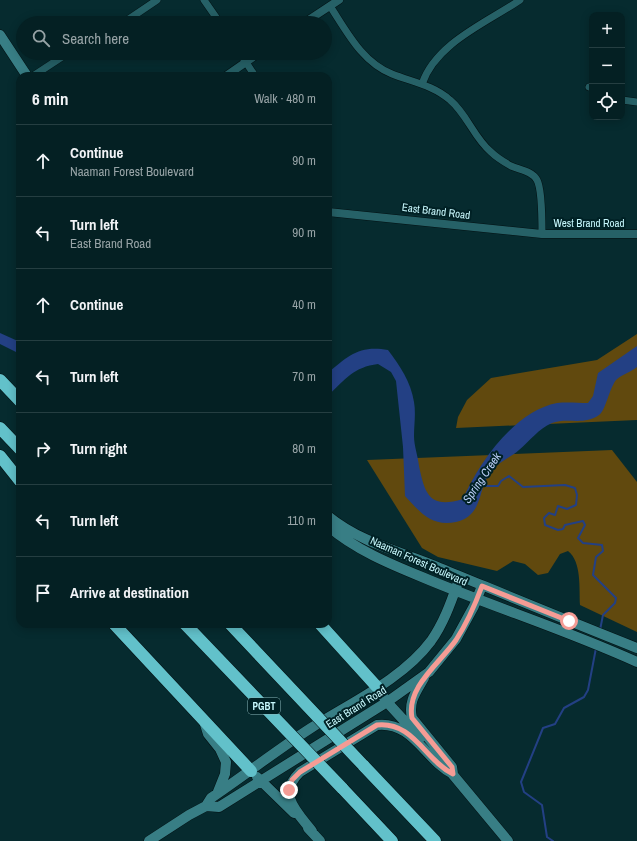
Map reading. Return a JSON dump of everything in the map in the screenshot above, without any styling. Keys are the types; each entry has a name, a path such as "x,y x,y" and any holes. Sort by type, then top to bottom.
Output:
{"highway":[{"path":"0,379 16,388"},
{"path":"0,379 16,397"},
{"path":"0,428 16,445"},
{"path":"0,456 16,476"},
{"path":"117,628 251,771"},
{"name":"PGBT","path":"189,628 392,841"},
{"name":"PGBT","path":"234,628 435,841"},
{"path":"324,628 377,687"}],"main road":[{"path":"0,35 16,59"},
{"path":"16,60 24,72"},
{"name":"Naaman Forest Boulevard","path":"332,519 371,543 637,648"},
{"name":"Naaman Forest Boulevard","path":"332,529 350,542 377,556 455,591 635,661"},
{"name":"East Brand Road","path":"149,841 189,815 206,806 211,798 310,729 377,687 415,659 438,629 460,577"},
{"name":"East Brand Road","path":"206,806 219,807 387,702 429,672 456,639 477,600 482,586"},
{"path":"429,672 411,701 410,708 412,718 452,767 453,774"},
{"path":"377,687 387,702 453,774 508,841"},
{"path":"204,721 208,734 220,749 226,762 225,774 217,794"},
{"path":"320,841 290,800 289,790 292,780 300,772 377,725 388,724 399,728 419,743 443,769 453,774"},
{"path":"251,771 312,831"}],"street":[{"path":"133,16 157,0"},
{"path":"204,0 215,16"},
{"path":"315,16 339,0"},
{"path":"422,84 432,64 448,46 520,0"},
{"path":"330,6 362,53 370,62 390,74 422,84 440,93 457,106 490,151 512,166 531,173 537,180 540,188 542,234"},
{"path":"40,72 58,60"},
{"path":"231,72 248,60"},
{"path":"245,62 252,72"},
{"path":"625,100 637,102"},
{"name":"East Brand Road","path":"332,212 542,234"},
{"name":"West Brand Road","path":"542,234 637,234"}],"shaded area":[{"path":"637,334 637,420 456,428 458,417 467,400 491,378 597,360"},
{"path":"612,450 637,482 637,632 580,605 578,569 576,562 568,551 560,554 548,573 538,575 525,564 513,561 497,571 438,557 422,548 367,460"}],"water":[{"path":"0,333 16,340 16,352 0,344"},
{"name":"Spring Creek","path":"637,346 637,367 616,380 604,409 599,415 581,421 558,421 542,428 519,450 500,463 488,475 480,499 472,513 466,518 456,522 447,523 427,517 421,513 405,496 403,447 396,381 391,372 378,364 362,368 350,375 332,392 332,370 348,357 355,353 369,349 388,350 404,374 413,395 415,410 414,436 424,485 427,492 436,501 452,502 463,499 489,454 513,427 527,416 542,408 557,403 588,403 593,396 598,373"}],"waterway":[{"name":"Spring Creek","path":"481,486 498,486 501,481 509,476 523,487 565,485 575,488 577,495 576,505 567,509 558,506 555,515 549,513 544,518 545,525 558,530 563,529 565,525 583,521 585,525 578,538 583,543 602,545 603,551 596,557 593,575 616,598 615,603 603,615 600,630"},
{"path":"553,841 547,837 542,805 524,792 521,782 543,728 555,724 564,708 584,697 588,690 596,648"}],"route":[{"path":"289,790 292,780 300,772 377,725 388,724 399,728 419,743 443,769 453,774 452,767 412,718 410,708 411,701 429,672 456,639 468,620 482,586 569,621"}]}
